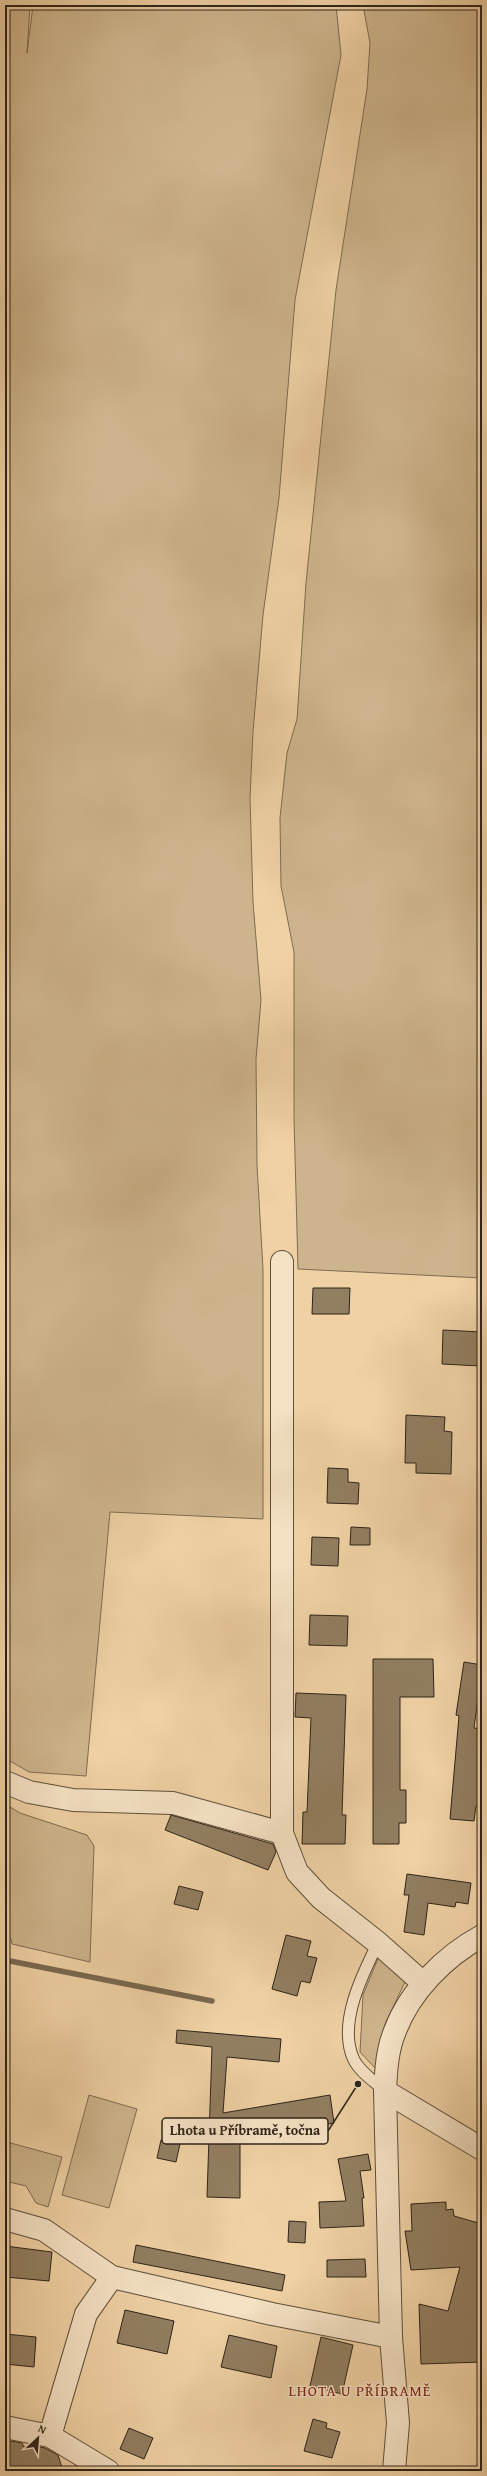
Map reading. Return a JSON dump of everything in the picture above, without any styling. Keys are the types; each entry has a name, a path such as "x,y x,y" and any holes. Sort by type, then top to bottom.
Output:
{"street":[{"path":"282,1262 282,1833 297,1872 321,1898 378,1943 423,1983"},
{"path":"5,1782 29,1792 73,1800 173,1803 282,1833"},
{"path":"394,2471 398,2423 391,2337 385,2091 387,2060 395,2031 408,2005 423,1983 448,1959 482,1936"},
{"path":"385,2091 482,2149"},
{"path":"5,2219 44,2230 112,2277 272,2314 391,2337"},
{"path":"50,2436 86,2314 112,2277"},
{"path":"5,2427 50,2436 108,2471"}],"lane":[{"path":"378,1943 359,1980 350,2017 350,2048 355,2062 385,2091"}],"shaded area":[{"path":"5,5 30,5 27,53 33,5 336,5 341,55 295,300 279,498 263,615 253,732 250,798 253,902 261,1000 256,1059 257,1165 263,1269 263,1519 110,1512 86,1776 29,1772 5,1758"},
{"path":"363,5 482,5 482,1278 298,1269 294,1118 294,952 281,886 280,818 287,753 297,719 306,583 336,290 367,89 370,43"},
{"path":"5,1804 20,1813 87,1835 94,1846 90,1962 12,1944 11,1939 5,1937"},
{"path":"379,1956 405,1982 385,2024 376,2069 360,2052 363,1995"},
{"path":"89,2095 137,2109 109,2208 62,2195"},
{"path":"7,2142 62,2157 48,2207 36,2203 26,2186 5,2181"}],"building":[{"path":"313,1288 350,1288 349,1314 312,1314"},
{"path":"443,1330 482,1332 480,1366 442,1364"},
{"path":"406,1415 445,1417 444,1431 452,1432 451,1474 416,1473 416,1463 405,1463"},
{"path":"328,1468 348,1469 348,1482 359,1483 358,1504 327,1503"},
{"path":"351,1527 370,1528 370,1545 350,1545"},
{"path":"312,1537 339,1538 338,1566 311,1565"},
{"path":"310,1615 348,1616 347,1646 309,1645"},
{"path":"373,1659 433,1659 434,1697 400,1697 400,1790 406,1790 406,1823 399,1823 399,1844 373,1844"},
{"path":"464,1662 482,1665 482,1699 478,1698 474,1728 482,1729 478,1787 482,1788 482,1807 476,1806 474,1821 450,1819 459,1716 456,1715"},
{"path":"296,1693 346,1695 342,1815 346,1815 345,1844 302,1844 303,1812 307,1812 311,1718 295,1717"},
{"path":"171,1815 273,1844 276,1852 268,1870 165,1830"},
{"path":"407,1874 471,1883 468,1904 456,1902 455,1907 428,1903 424,1935 404,1932 409,1895 404,1895"},
{"path":"179,1886 203,1892 198,1910 174,1904"},
{"path":"286,1935 311,1941 307,1956 317,1958 310,1983 301,1981 297,1996 272,1989"},
{"path":"177,2030 281,2039 279,2062 227,2057 223,2113 330,2095 334,2123 240,2140 240,2198 207,2197 212,2047 176,2043"},
{"path":"161,2140 180,2144 176,2162 157,2158"},
{"path":"368,2154 371,2170 360,2171 364,2198 362,2198 364,2226 320,2228 319,2202 346,2201 338,2159"},
{"path":"446,2202 446,2210 453,2209 454,2216 482,2224 482,2362 421,2364 419,2304 448,2311 460,2267 411,2270 405,2231 412,2231 411,2204"},
{"path":"289,2221 306,2222 305,2243 288,2242"},
{"path":"136,2245 285,2275 282,2291 133,2262"},
{"path":"5,2246 52,2252 49,2281 5,2277"},
{"path":"365,2259 366,2277 327,2277 327,2260"},
{"path":"125,2310 174,2321 167,2354 117,2343"},
{"path":"5,2334 36,2337 34,2367 5,2364"},
{"path":"229,2335 277,2346 271,2378 221,2367"},
{"path":"321,2337 353,2345 342,2394 310,2386"},
{"path":"313,2419 327,2423 326,2428 340,2432 332,2458 304,2451"},
{"path":"129,2428 153,2438 144,2459 120,2449"},
{"path":"5,2440 22,2443 24,2447 30,2445 45,2448 58,2455 63,2471 7,2471"}],"waterway":[{"path":"5,1960 212,2001"}],"place":[{"name":"Lhota u Příbramě, točna","path":"358,2084"}],"district":[{"name":"LHOTA U PŘÍBRAMĚ","path":"360,2391"}]}
